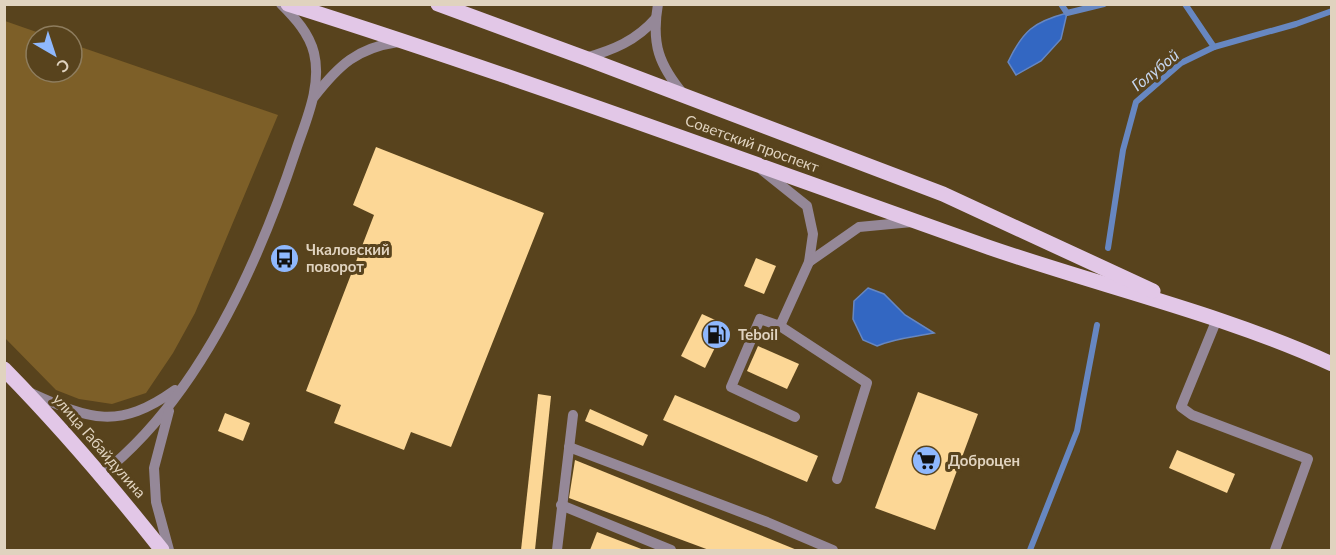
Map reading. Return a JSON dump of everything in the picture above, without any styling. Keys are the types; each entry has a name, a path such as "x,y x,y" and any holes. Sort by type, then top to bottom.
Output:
{"main road":[{"name":"Советский проспект","path":"288,4 404,41 1055,270 1211,317 1296,348 1332,364"},
{"name":"Советский проспект","path":"438,4 943,194 1211,317"},
{"name":"улица Габайдулина","path":"4,369 102,474 162,550"}],"street":[{"path":"102,474 128,453 160,419 216,333 246,277 286,180 314,97 315,72 314,53 304,30 281,4"},
{"path":"658,4 657,50 672,80 686,97"},
{"path":"585,58 615,49 633,40 656,18"},
{"path":"314,97 344,64 366,50 404,41"},
{"path":"755,164 807,206 813,234 809,262 780,326"},
{"path":"809,262 859,227 916,221"},
{"path":"1211,317 1181,408 1192,415 1308,459 1275,550"},
{"path":"795,417 731,387 760,319 780,326 867,383 837,479"},
{"path":"27,392 89,416 111,417 133,414 156,404 183,385"},
{"path":"169,550 160,525 154,468 173,399"},
{"path":"557,550 573,415"},
{"path":"569,447 767,522 833,550"},
{"path":"561,505 670,550"}],"shaded area":[{"path":"5,21 24,28 24,84 84,84 84,48 278,115 195,313 173,353 146,393 112,404 79,399 56,390 5,338"}],"water":[{"path":"1067,13 1061,39 1041,61 1016,75 1008,62 1024,35 1037,24"},
{"path":"868,288 884,294 905,315 934,333 898,339 877,346 863,340 853,319 854,301"}],"building":[{"path":"376,147 544,213 451,447 411,432 404,450 334,423 341,405 306,391 374,215 353,205"},
{"path":"756,258 776,266 764,294 744,286"},
{"path":"702,314 726,325 705,368 681,356"},
{"path":"758,346 799,364 787,389 747,371"},
{"name":"Доброцен","path":"918,392 978,414 935,530 875,508"},
{"path":"538,394 551,396 535,550 521,550"},
{"path":"675,395 818,456 807,482 663,420"},
{"path":"590,409 648,435 643,446 585,421"},
{"path":"225,413 250,423 243,441 218,431"},
{"path":"1177,450 1235,474 1227,493 1169,468"},
{"path":"575,460 797,550 709,550 569,498"},
{"path":"597,532 644,550 590,550"}],"waterway":[{"path":"1061,4 1067,13 1104,4"},
{"path":"1185,4 1214,47"},
{"name":"Голубой","path":"1108,248 1123,150 1136,102 1181,63 1214,47 1296,24 1332,11"},
{"name":"Голубой","path":"1030,550 1077,431 1097,325"}],"place":[{"name":"Чкаловский поворот","path":"285,259"},
{"name":"Teboil","path":"717,335"},
{"name":"Доброцен","path":"927,461"}]}
